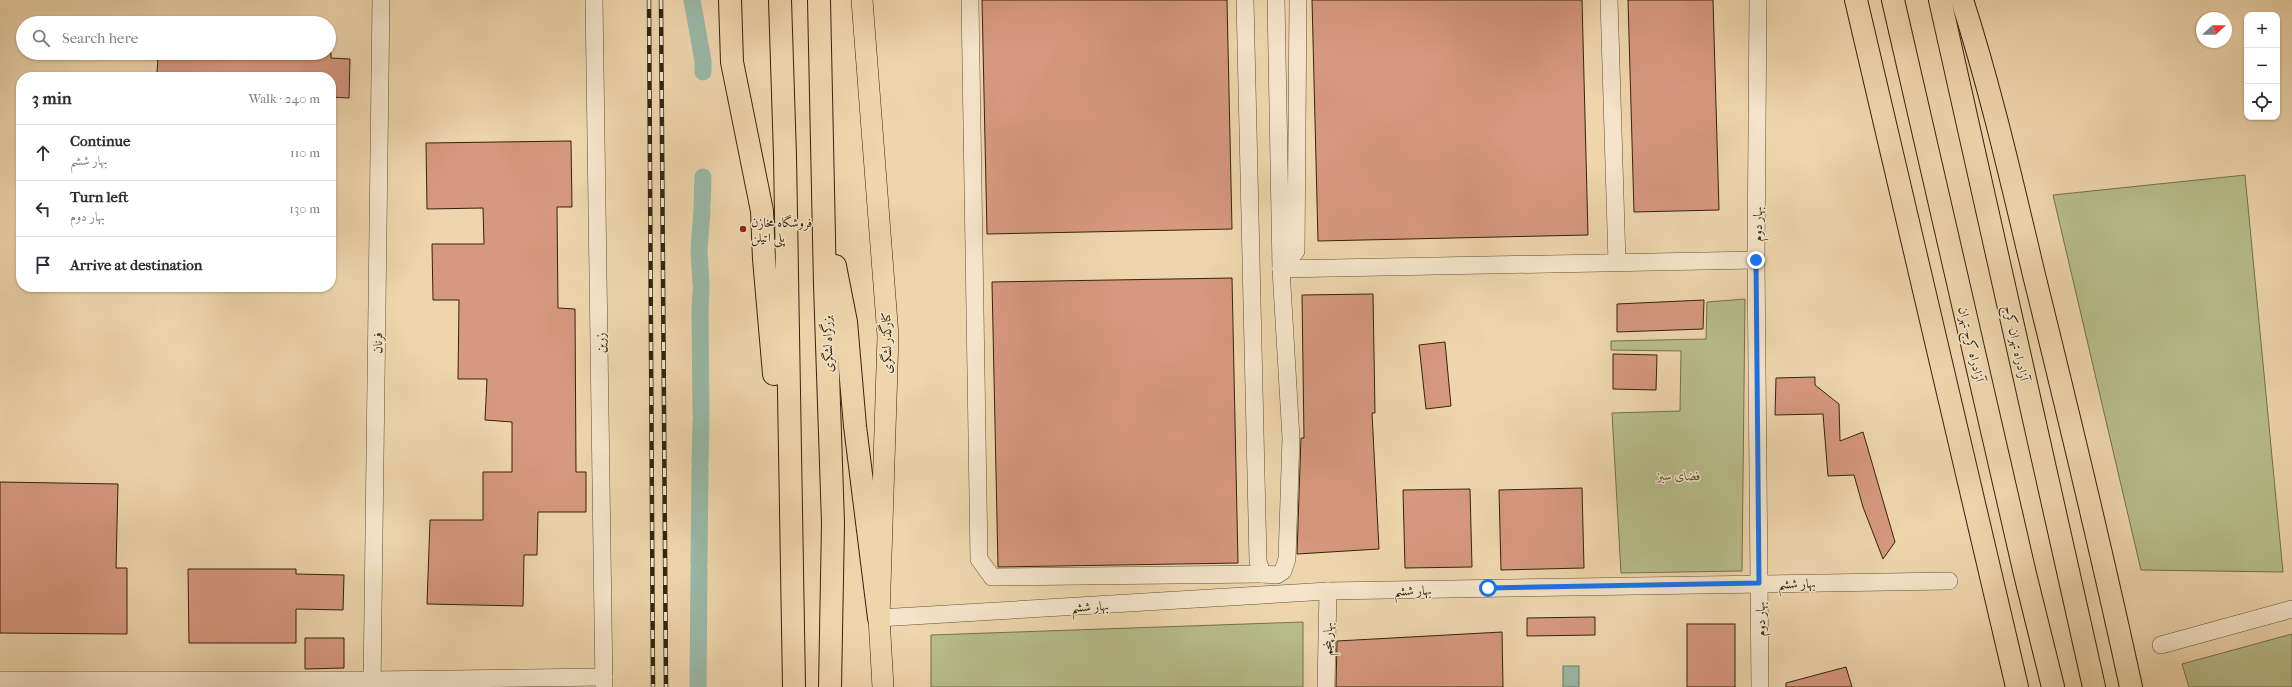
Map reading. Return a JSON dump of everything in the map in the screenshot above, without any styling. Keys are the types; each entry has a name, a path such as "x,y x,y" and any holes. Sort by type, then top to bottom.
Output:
{"highway":[{"path":"730,0 732,62 762,211 764,259 774,375 788,442"},
{"path":"780,0 785,156 788,442 794,687"},
{"name":"بزرگراه لشگری","path":"819,0 833,523 830,687"},
{"path":"1856,0 2017,687"},
{"name":"آزادراه کرج-تهران","path":"1893,0 2025,574 2053,687"},
{"name":"آزادراه تهران-کرج","path":"1940,0 2094,687"},
{"path":"1962,0 1977,48 2013,189 2094,519 2132,687"},
{"path":"824,189 836,275 846,322 855,426 879,618"}],"main road":[{"name":"کنارگذر لشگری","path":"862,0 888,336 879,618 883,687"}],"street":[{"name":"فرنان","path":"372,683 382,0"},
{"name":"زرین","path":"594,0 604,682"},
{"path":"970,0 979,559 992,577 1277,575 1283,571 1287,559 1291,438 1281,269 1276,0"},
{"path":"1245,0 1258,561 1262,574"},
{"path":"1281,269 1296,251 1298,0"},
{"path":"1609,0 1617,262"},
{"name":"بهار دوم","path":"1758,0 1756,260 1760,687"},
{"path":"1281,269 1756,260"},
{"name":"بهار ششم","path":"879,618 1328,592 1759,583 1949,581"},
{"name":"بهار پنجم","path":"1326,687 1328,592"},
{"path":"2161,645 2292,609"},
{"path":"0,680 372,683 604,682"}],"green space":[{"path":"2245,175 2283,572 2141,570 2053,195"},
{"name":"فضای سبز","path":"1745,299 1742,571 1621,573 1612,413 1680,411 1681,351 1611,350 1611,341 1706,339 1707,302"},
{"path":"1303,622 1303,687 931,687 931,635"},
{"path":"2292,634 2292,687 2189,687 2182,664"}],"shaded area":[{"path":"1563,666 1579,666 1579,687 1563,687"}],"building":[{"path":"982,0 1227,0 1232,229 987,234"},
{"path":"1312,0 1582,0 1588,235 1318,241"},
{"path":"1628,0 1713,0 1719,210 1634,212"},
{"path":"350,59 349,98 336,97 336,72 157,72 158,60"},
{"path":"571,141 572,207 557,207 558,308 575,309 576,472 586,472 586,512 538,512 537,555 524,555 523,606 427,604 430,520 483,520 483,472 512,472 512,422 485,420 487,379 458,379 459,300 433,300 432,244 484,244 483,208 427,209 426,143"},
{"path":"1232,278 1238,563 998,567 992,282"},
{"path":"1373,294 1375,413 1372,413 1379,549 1297,554 1301,438 1304,438 1302,295"},
{"path":"1704,300 1703,329 1617,332 1617,304"},
{"path":"1445,342 1451,406 1426,409 1419,345"},
{"path":"1613,354 1657,355 1656,390 1613,389"},
{"path":"1815,377 1815,385 1839,404 1840,441 1863,432 1895,542 1883,559 1863,507 1854,475 1828,476 1823,414 1775,415 1776,378"},
{"path":"0,482 118,484 116,568 127,568 127,634 0,633"},
{"path":"1582,488 1584,568 1501,570 1499,490"},
{"path":"1470,489 1472,567 1405,568 1403,490"},
{"path":"188,569 296,569 296,574 344,575 343,610 296,609 296,643 189,643"},
{"path":"1595,617 1595,635 1527,636 1527,618"},
{"path":"1687,624 1735,624 1735,687 1687,687"},
{"path":"1502,632 1503,687 1336,687 1337,641"},
{"path":"305,638 344,638 344,668 305,669"},
{"path":"1846,667 1852,687 1786,687 1786,683"}],"waterway":[{"path":"692,0 703,61 703,72"},
{"path":"702,204 703,177"},
{"path":"701,284 699,250 702,210"},
{"path":"701,291 701,415"},
{"path":"700,462 701,422"},
{"path":"699,563 700,469"},
{"path":"698,687 699,569"}],"railway":[{"path":"649,0 653,687"},
{"path":"661,0 666,687"}],"place":[{"name":"فروشگاه مخازن پلی اتیلن","path":"743,229"}],"route":[{"path":"1488,588 1759,583 1756,260"}]}
